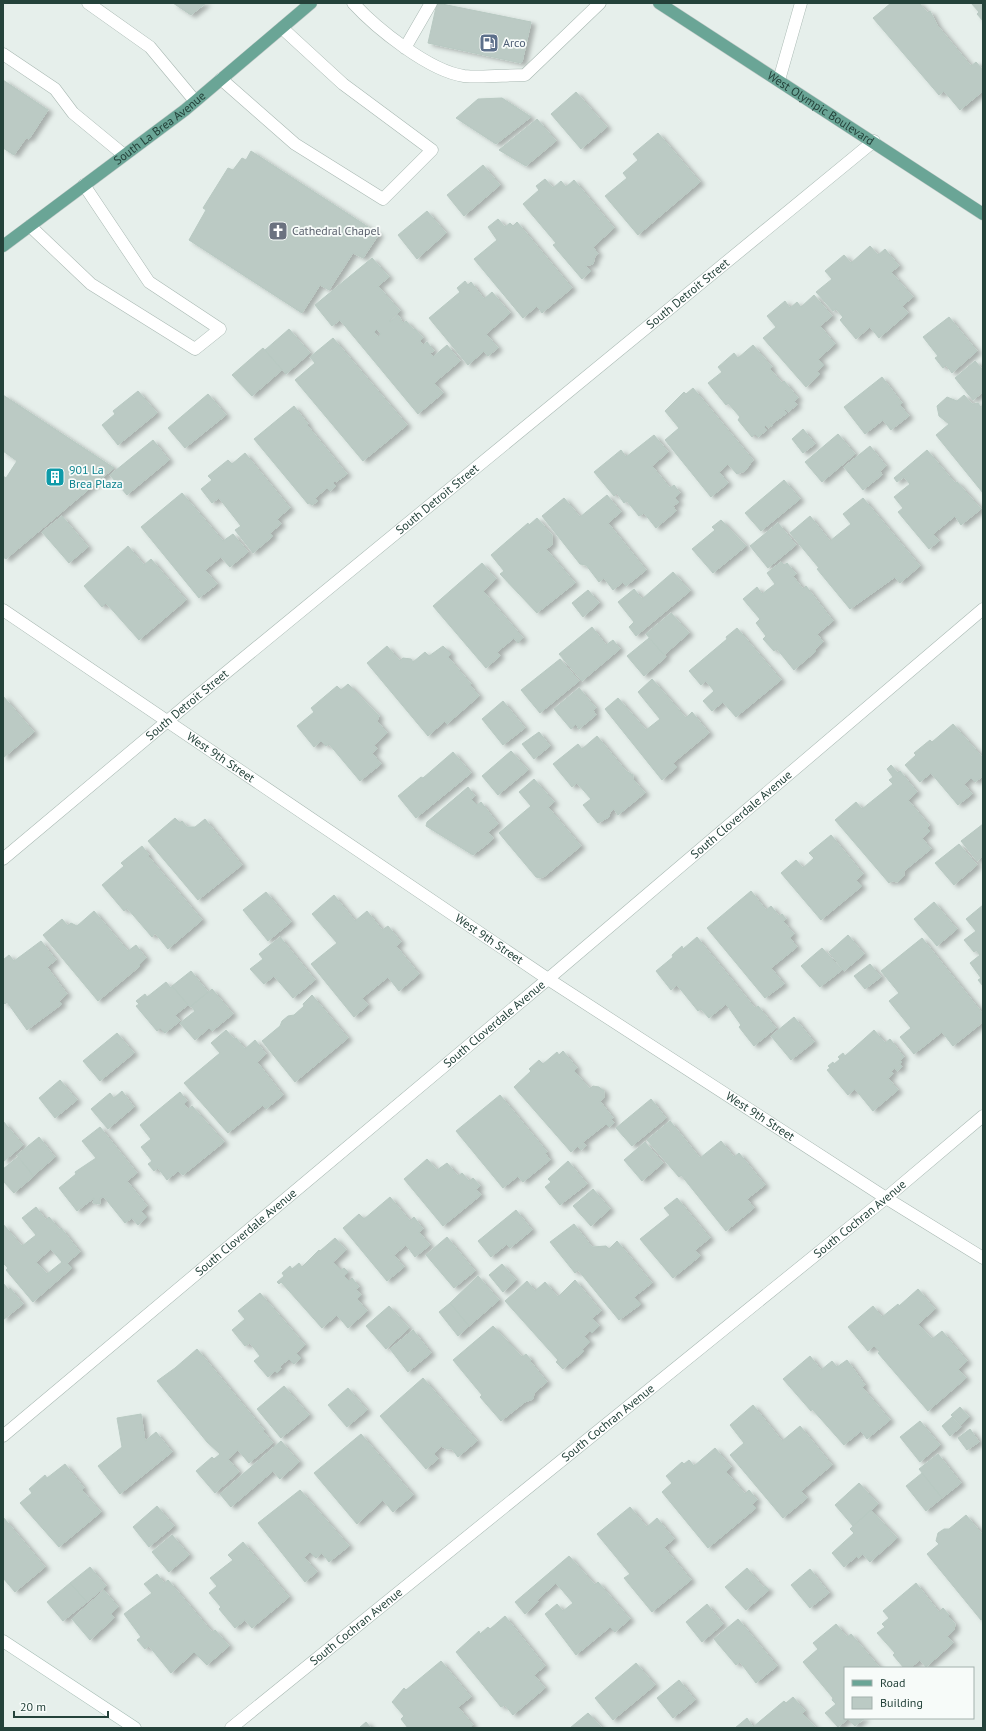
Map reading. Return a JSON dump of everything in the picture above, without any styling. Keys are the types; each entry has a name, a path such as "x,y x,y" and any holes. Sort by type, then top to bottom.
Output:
{"main road":[{"name":"South La Brea Avenue","path":"3,246 195,101 311,3"},
{"name":"West Olympic Boulevard","path":"659,3 874,141 983,214"}],"street":[{"path":"88,3 150,47 195,101"},
{"path":"353,3 405,48 425,62 463,76 525,75 600,3"},
{"path":"405,48 431,3"},
{"path":"779,80 801,3"},
{"path":"221,79 295,144 383,199 432,150 343,84 282,28"},
{"path":"3,54 55,89 73,113 124,156"},
{"name":"South Detroit Street","path":"3,859 168,720 874,141"},
{"path":"30,226 91,284 195,349 220,329 149,282 84,185"},
{"name":"South Cloverdale Avenue","path":"3,1436 548,979 983,609"},
{"name":"West 9th Street","path":"3,610 168,720 548,979 886,1198 983,1258"},
{"name":"South Cochran Avenue","path":"231,1728 886,1198 983,1116"},
{"path":"3,1641 135,1728"}],"building":[{"path":"173,3 206,3 191,15"},
{"path":"437,3 531,22 522,62 428,43"},
{"path":"891,3 919,3 928,13 930,11 937,25 971,66 976,62 983,70 983,91 960,110 944,91 939,95 873,18"},
{"path":"971,3 983,3 983,21 977,14 979,12"},
{"path":"3,80 48,110 29,139 26,138 14,155 3,148"},
{"path":"576,92 607,127 581,149 551,114"},
{"path":"502,98 531,117 496,144 456,118 478,99"},
{"path":"537,119 556,141 526,166 499,150"},
{"path":"658,133 700,182 638,235 605,196 627,178 623,173 638,160 633,154"},
{"path":"251,151 379,234 363,258 353,253 329,290 320,285 302,313 189,240 206,210 203,208 228,168 233,170 242,158 246,160"},
{"path":"483,165 500,185 464,216 447,195"},
{"path":"545,179 553,188 561,181 566,187 574,180 614,228 593,247 598,254 595,256 593,264 585,266 591,271 582,279 553,245 556,243 523,204 539,190 536,186"},
{"path":"427,211 446,233 417,259 398,235"},
{"path":"498,219 505,227 510,223 513,226 517,222 572,288 542,313 537,306 523,318 474,259 497,240 488,227"},
{"path":"870,246 878,255 885,249 899,266 891,272 913,297 902,306 908,313 879,338 870,327 856,339 840,320 843,317 836,309 833,311 816,292 832,279 825,271 844,255 851,263"},
{"path":"372,258 389,277 378,286 400,311 389,321 390,322 398,315 403,323 406,321 423,338 420,341 423,345 427,342 434,351 430,353 433,357 447,345 460,361 434,383 443,393 418,414 340,320 332,326 315,305","holes":["377,329 381,334 378,337 374,332"]},
{"path":"465,281 468,285 471,282 484,299 492,292 510,313 486,334 498,348 488,356 484,351 468,365 429,318 460,292 457,288"},
{"path":"814,295 832,316 820,326 835,344 818,359 824,365 817,371 820,374 806,387 763,338 776,327 767,316 785,301 790,308 797,302 801,307"},
{"path":"949,317 977,351 952,373 946,365 943,368 935,358 938,356 923,337"},
{"path":"289,329 310,353 286,374 265,350"},
{"path":"333,338 407,425 363,461 295,380 315,363 310,357"},
{"path":"753,345 772,367 770,369 782,383 784,381 798,398 794,401 797,405 788,412 785,408 784,410 787,413 773,423 770,422 773,425 768,428 766,425 764,427 767,430 758,437 755,434 752,437 738,420 740,417 728,403 726,405 708,383 722,372 718,367 734,353 738,358"},
{"path":"263,348 282,370 252,396 232,375"},
{"path":"975,361 983,370 983,392 973,400 955,378"},
{"path":"882,377 902,403 900,405 909,416 891,430 883,420 865,434 844,407"},
{"path":"693,388 753,460 745,471 737,474 728,464 719,472 728,483 711,497 665,440 679,428 665,411 684,392 686,394"},
{"path":"138,391 157,413 118,445 102,425 115,414 113,411"},
{"path":"208,394 226,415 185,448 168,428"},
{"name":"901 La Brea Plaza","path":"3,395 114,468 6,559 3,557 3,476 6,478 17,461 3,451"},
{"path":"964,395 972,404 978,403 983,410 983,493 936,435 949,424 939,416 937,406 947,397 957,401"},
{"path":"294,406 308,424 307,425 347,474 333,483 336,486 330,491 327,488 315,498 318,501 312,505 310,503 308,504 254,439"},
{"path":"803,429 815,444 803,453 792,439"},
{"path":"838,434 855,454 822,482 805,462"},
{"path":"654,435 668,452 652,466 670,488 674,485 680,493 675,498 679,502 673,506 676,511 656,528 644,513 639,516 627,501 624,503 617,493 614,496 594,472 621,450 626,457"},
{"path":"153,440 169,460 127,495 110,475"},
{"path":"870,446 886,466 880,471 882,475 863,490 844,467"},
{"path":"927,450 955,483 957,482 981,509 961,525 955,516 933,534 939,541 929,549 898,512 903,508 894,497 910,484 904,477 897,482 894,478"},
{"path":"245,453 290,508 277,519 281,524 270,533 273,536 253,553 235,530 241,526 219,498 212,503 201,489 212,480 208,476 228,460 232,464"},
{"path":"784,480 800,499 761,531 745,513"},
{"path":"182,493 223,541 233,534 248,552 230,567 221,557 205,570 217,584 199,598 141,527"},
{"path":"607,495 621,512 608,523 646,570 626,586 623,582 613,590 604,578 599,582 586,565 580,564 542,516 564,498 580,517"},
{"path":"863,498 920,566 900,583 895,577 850,609 790,533 810,516 830,541 851,524 843,514"},
{"path":"62,516 88,547 69,563 42,532"},
{"path":"537,518 552,535 552,545 546,549 575,583 537,613 500,574 504,571 491,555 528,523 529,525"},
{"path":"721,520 746,546 713,573 692,549 715,530 712,527"},
{"path":"778,523 796,545 768,568 750,546"},
{"path":"128,546 144,565 151,559 186,600 139,640 106,603 102,607 84,586"},
{"path":"781,562 784,565 787,563 796,574 793,576 803,589 806,586 833,621 817,634 823,642 814,650 816,651 794,670 777,649 774,651 763,639 766,636 756,623 760,619 743,599 757,587 762,594 775,584 767,573"},
{"path":"482,563 496,579 483,591 523,638 518,643 514,638 497,652 500,656 486,668 433,606"},
{"path":"673,572 690,591 636,636 629,627 634,622 618,602 634,589 642,599"},
{"path":"588,590 599,603 583,617 572,603"},
{"path":"671,613 689,633 664,655 646,634"},
{"path":"592,627 606,645 613,640 620,649 582,681 559,654"},
{"path":"737,628 781,680 736,717 723,702 712,711 703,701 714,691 706,681 701,685 689,671 727,639 726,637"},
{"path":"649,638 666,657 644,676 627,656"},
{"path":"387,646 400,661 403,658 411,659 413,662 425,652 429,656 443,646 451,654 448,657 471,684 470,685 479,696 447,724 445,721 428,736 367,663"},
{"path":"560,659 579,681 540,713 521,690"},
{"path":"652,679 686,718 692,712 709,733 673,763 677,767 662,780 605,709 618,698 646,730 660,719 638,692"},
{"path":"348,684 379,716 377,721 387,733 374,745 377,749 372,753 381,764 360,781 329,744 326,746 321,741 314,747 297,726 314,712 311,708 337,686 341,690"},
{"path":"579,688 596,708 593,710 596,715 579,729 576,724 571,729 554,709"},
{"path":"3,696 34,732 3,758"},
{"path":"503,701 525,728 503,745 482,719"},
{"path":"953,724 983,758 983,776 975,782 971,778 964,784 972,794 958,805 931,773 920,782 905,765 916,755 914,753 930,740 932,742"},
{"path":"539,732 550,746 534,759 522,744"},
{"path":"597,736 626,771 633,775 633,779 645,793 618,815 614,809 610,812 609,817 598,823 583,805 591,799 577,783 572,787 553,764 578,744 582,749"},
{"path":"511,751 528,770 498,795 482,776"},
{"path":"453,752 471,773 416,818 398,796 421,777 423,778"},
{"path":"891,765 898,773 900,771 917,792 908,800 929,825 927,828 930,831 922,838 931,849 904,871 904,876 898,882 892,881 889,883 835,820 856,802 862,809 893,784 889,780 893,777 887,769"},
{"path":"534,779 554,802 548,807 581,846 545,876 540,878 536,877 499,833 531,806 519,792"},
{"path":"468,787 475,796 471,799 477,805 481,802 498,824 488,832 493,838 491,841 473,855 426,826 427,822"},
{"path":"175,818 180,823 182,821 187,827 195,827 205,819 242,865 198,900 148,841"},
{"path":"983,824 983,856 977,861 961,841"},
{"path":"831,835 863,874 856,880 862,886 821,920 781,873 796,860 803,868 814,858 809,853"},
{"path":"959,844 977,865 954,885 935,863"},
{"path":"142,846 149,855 148,856 202,920 168,949 155,933 152,937 127,908 124,911 102,885 124,866 121,863"},
{"path":"751,891 766,910 771,906 779,916 782,914 786,919 783,921 794,934 790,938 797,947 771,968 784,984 765,998 707,928"},
{"path":"266,892 291,922 268,941 243,910"},
{"path":"334,895 355,921 367,911 382,930 388,926 401,942 396,946 419,974 399,991 388,977 362,998 368,1005 354,1017 311,964 337,943 312,914"},
{"path":"934,902 957,929 937,946 914,919"},
{"path":"983,905 983,986 978,980 981,978 970,963 980,955 976,950 974,952 964,940 976,931 966,919"},
{"path":"94,911 128,951 136,945 146,958 139,965 140,966 98,1001 43,935 62,919 68,926 71,923 77,926"},
{"path":"848,935 864,954 844,971 829,952"},
{"path":"280,937 315,980 293,998 274,976 264,984 250,969 263,959 259,954"},
{"path":"697,937 755,1008 758,1006 776,1028 754,1046 739,1027 741,1025 726,1004 709,1018 701,1009 698,1011 677,985 671,990 656,971 673,957 672,955 682,946 683,949"},
{"path":"922,938 983,1014 983,1022 953,1046 942,1032 914,1054 900,1037 911,1028 889,1001 899,993 881,971"},
{"path":"41,941 56,960 47,967 67,994 59,1001 62,1004 27,1030 7,1002 5,1004 3,1002 3,960 9,955 14,961"},
{"path":"822,948 842,970 820,987 801,966"},
{"path":"870,964 881,977 865,989 854,976"},
{"path":"191,971 208,992 190,1007 172,986"},
{"path":"166,982 171,988 172,986 188,1005 175,1015 180,1021 165,1033 160,1028 157,1031 136,1006 139,1004 136,1001 145,994 147,997"},
{"path":"212,989 233,1014 212,1031 209,1028 195,1040 180,1023 195,1011 191,1006"},
{"path":"312,995 348,1038 295,1082 262,1041 280,1026 282,1021 288,1016 294,1015 304,1006 303,1004"},
{"path":"794,1017 814,1042 791,1060 771,1036"},
{"path":"226,1030 234,1039 236,1038 245,1049 255,1040 266,1054 257,1062 283,1095 266,1109 263,1105 228,1133 184,1083 220,1053 211,1043"},
{"path":"874,1030 885,1043 890,1039 904,1057 900,1060 902,1062 900,1064 902,1067 897,1071 895,1068 891,1071 893,1074 888,1078 898,1090 873,1111 855,1089 848,1095 827,1070 830,1068 828,1066 833,1062 834,1064 840,1059 838,1057 843,1053 845,1056"},
{"path":"117,1033 134,1053 100,1081 83,1061"},
{"path":"563,1051 577,1068 574,1071 590,1089 593,1086 599,1087 604,1091 604,1098 600,1101 613,1118 611,1119 614,1123 609,1127 606,1124 583,1142 586,1146 581,1150 578,1146 571,1152 514,1087 531,1071 529,1069 539,1060 543,1064 557,1052 559,1055"},
{"path":"60,1080 77,1100 55,1118 39,1098"},
{"path":"122,1091 134,1107 108,1129 91,1109 110,1093 114,1098"},
{"path":"180,1092 187,1101 184,1104 188,1109 192,1106 224,1142 183,1175 178,1171 167,1180 158,1168 154,1171 148,1164 152,1161 141,1147 151,1139 140,1125"},
{"path":"500,1095 547,1152 545,1153 550,1160 523,1182 518,1176 503,1188 456,1131"},
{"path":"651,1099 666,1118 632,1146 616,1128"},
{"path":"3,1121 23,1145 3,1162"},
{"path":"670,1121 700,1158 721,1141 734,1157 739,1153 765,1185 747,1199 754,1208 726,1231 681,1175 679,1177 647,1140"},
{"path":"100,1127 137,1173 127,1181 147,1206 141,1211 147,1217 138,1225 132,1218 125,1223 104,1197 100,1198 100,1204 93,1203 94,1198 77,1211 59,1188 76,1174 75,1172 96,1158 82,1141"},
{"path":"39,1137 55,1157 33,1176 17,1155"},
{"path":"645,1142 663,1163 642,1181 624,1160"},
{"path":"18,1157 34,1176 14,1193 3,1181 3,1169"},
{"path":"427,1159 437,1170 447,1163 458,1176 462,1173 469,1181 473,1178 480,1186 476,1189 481,1195 443,1226 404,1179"},
{"path":"568,1161 587,1184 560,1205 545,1187 551,1182 548,1179"},
{"path":"593,1189 610,1209 591,1226 573,1206"},
{"path":"390,1197 410,1221 414,1217 423,1229 419,1232 430,1245 415,1257 406,1245 394,1255 404,1267 387,1281 343,1228 359,1214 364,1219"},
{"path":"677,1198 710,1238 695,1250 700,1256 673,1278 640,1239 670,1215 664,1208"},
{"path":"36,1207 46,1220 49,1217 60,1230 61,1228 80,1252 67,1263 72,1268 33,1302 6,1270 8,1268 3,1263 3,1224 22,1246 36,1235 22,1218","holes":["51,1249 62,1262 47,1274 36,1262"]},
{"path":"516,1210 532,1230 510,1248 507,1244 491,1257 478,1241"},
{"path":"574,1224 592,1247 606,1246 609,1249 617,1241 652,1283 634,1297 641,1304 619,1320 578,1270 575,1273 550,1242"},
{"path":"447,1237 475,1271 454,1288 426,1255"},
{"path":"335,1238 346,1250 333,1262 341,1270 344,1268 348,1272 344,1276 349,1281 352,1278 359,1287 356,1289 361,1295 357,1299 367,1311 348,1328 337,1315 322,1328 281,1282 279,1284 277,1282 284,1276 282,1273 290,1266 292,1269 299,1263 302,1267 319,1250 320,1251"},
{"path":"502,1264 516,1280 503,1292 489,1275"},
{"path":"478,1276 499,1300 469,1326 450,1303"},
{"path":"575,1280 601,1311 592,1318 599,1326 592,1333 590,1331 584,1336 590,1342 582,1349 584,1351 563,1369 556,1362 558,1360 505,1301 527,1281 535,1291 545,1282 558,1297"},
{"path":"3,1283 9,1290 10,1288 23,1304 3,1320"},
{"path":"918,1289 935,1309 918,1324 932,1339 942,1331 967,1361 958,1369 966,1378 928,1411 878,1353 880,1352 874,1346 868,1351 848,1327 873,1306 882,1317 898,1304 899,1306"},
{"path":"260,1293 305,1345 296,1353 301,1358 294,1364 289,1359 280,1366 281,1369 277,1373 275,1371 268,1377 254,1361 260,1356 250,1343 245,1346 232,1330 245,1319 238,1311"},
{"path":"450,1303 469,1326 458,1336 439,1312"},
{"path":"389,1306 409,1328 386,1349 366,1326"},
{"path":"493,1326 522,1357 526,1354 547,1382 534,1393 533,1399 525,1402 501,1421 480,1397 482,1395 453,1360"},
{"path":"413,1330 431,1353 408,1372 390,1349"},
{"path":"197,1349 273,1443 249,1463 238,1450 228,1459 239,1472 215,1493 196,1471 212,1457 214,1459 220,1454 207,1442 157,1381"},
{"path":"810,1356 821,1370 832,1361 837,1367 847,1360 865,1385 862,1387 890,1420 867,1439 861,1431 844,1445 783,1379"},
{"path":"423,1378 477,1441 458,1457 452,1449 447,1449 441,1446 434,1454 438,1459 426,1469 380,1416"},
{"path":"284,1386 309,1415 281,1438 257,1409"},
{"path":"348,1388 367,1410 347,1427 328,1405"},
{"path":"753,1405 782,1441 800,1426 832,1465 801,1491 807,1498 783,1518 730,1455 744,1443 730,1425"},
{"path":"960,1407 969,1417 961,1425 951,1415"},
{"path":"141,1414 145,1441 156,1432 172,1452 120,1494 98,1466 122,1447 117,1418"},
{"path":"952,1417 961,1427 950,1436 942,1426"},
{"path":"920,1421 940,1445 920,1462 900,1437"},
{"path":"970,1429 979,1442 967,1450 958,1438"},
{"path":"361,1434 413,1495 393,1512 383,1500 357,1524 314,1473"},
{"path":"281,1441 299,1462 280,1479 273,1471 231,1507 220,1494"},
{"path":"715,1448 731,1467 726,1472 745,1494 749,1490 757,1500 752,1504 756,1508 708,1548 662,1492 672,1483 666,1476 682,1462 684,1464 689,1460 694,1466"},
{"path":"938,1454 961,1483 942,1498 919,1469"},
{"path":"65,1464 84,1488 82,1490 101,1512 59,1547 20,1503 32,1493 29,1489 45,1475 47,1478"},
{"path":"922,1473 942,1498 926,1511 906,1486"},
{"path":"859,1483 878,1504 853,1526 835,1505"},
{"path":"300,1490 349,1546 329,1562 322,1553 316,1558 310,1552 304,1557 317,1572 305,1582 258,1523"},
{"path":"157,1506 174,1526 149,1547 133,1527"},
{"path":"630,1507 647,1527 657,1518 674,1539 664,1547 691,1580 652,1612 624,1578 630,1574 597,1534"},
{"path":"871,1510 897,1538 870,1562 863,1554 858,1558 857,1556 844,1567 832,1553 854,1533 850,1529"},
{"path":"966,1515 983,1535 983,1619 981,1620 927,1554 939,1544 936,1541 938,1533 944,1529 949,1529"},
{"path":"3,1517 45,1567 15,1592 3,1578"},
{"path":"172,1535 189,1555 169,1572 152,1552"},
{"path":"243,1542 289,1597 252,1628 245,1620 235,1628 219,1609 221,1607 209,1593 217,1586 210,1578 233,1560 228,1555"},
{"path":"569,1556 595,1585 598,1582 630,1619 615,1632 610,1627 576,1655 545,1614 557,1604 563,1611 573,1603 556,1583 537,1600 538,1602 525,1614 515,1602"},
{"path":"90,1567 106,1586 87,1602 70,1583"},
{"path":"747,1568 764,1588 765,1586 769,1590 746,1610 725,1587"},
{"path":"810,1569 829,1593 810,1608 791,1585"},
{"path":"157,1574 164,1583 168,1580 212,1632 215,1630 229,1646 207,1665 194,1652 171,1673 149,1646 145,1649 137,1640 141,1637 124,1614 152,1593 144,1584"},
{"path":"70,1583 87,1602 63,1621 47,1602"},
{"path":"916,1583 939,1612 943,1608 955,1624 954,1630 947,1636 953,1643 926,1667 920,1660 911,1667 903,1667 893,1655 895,1653 877,1633 885,1627 882,1624 889,1618 883,1611"},
{"path":"104,1590 118,1607 111,1614 114,1618 90,1640 72,1619"},
{"path":"707,1604 723,1624 702,1642 686,1622"},
{"path":"505,1616 545,1666 534,1675 545,1688 513,1715 505,1705 501,1707 456,1652 479,1631 480,1634 488,1627 490,1629"},
{"path":"738,1619 777,1666 756,1683 740,1662 736,1665 714,1639"},
{"path":"836,1624 847,1637 851,1634 879,1667 844,1667 844,1719 848,1719 838,1727 825,1713 836,1704 832,1700 833,1698 803,1662 818,1649 813,1643"},
{"path":"441,1661 471,1697 458,1707 473,1725 470,1728 408,1728 401,1719 404,1716 392,1702 404,1688 406,1690"},
{"path":"636,1663 655,1685 613,1720 595,1698"},
{"path":"679,1680 695,1700 673,1718 657,1698"},
{"path":"793,1697 805,1711 802,1713 816,1728 735,1728 747,1718 753,1727 784,1701 786,1703"},
{"path":"588,1713 602,1728 570,1728"},
{"path":"848,1719 864,1719 855,1726"},
{"path":"366,1722 371,1728 359,1728"}],"place":[{"name":"Arco","path":"489,43"},
{"name":"Cathedral Chapel","path":"278,231"},
{"name":"901 La Brea Plaza","path":"55,477"}]}
